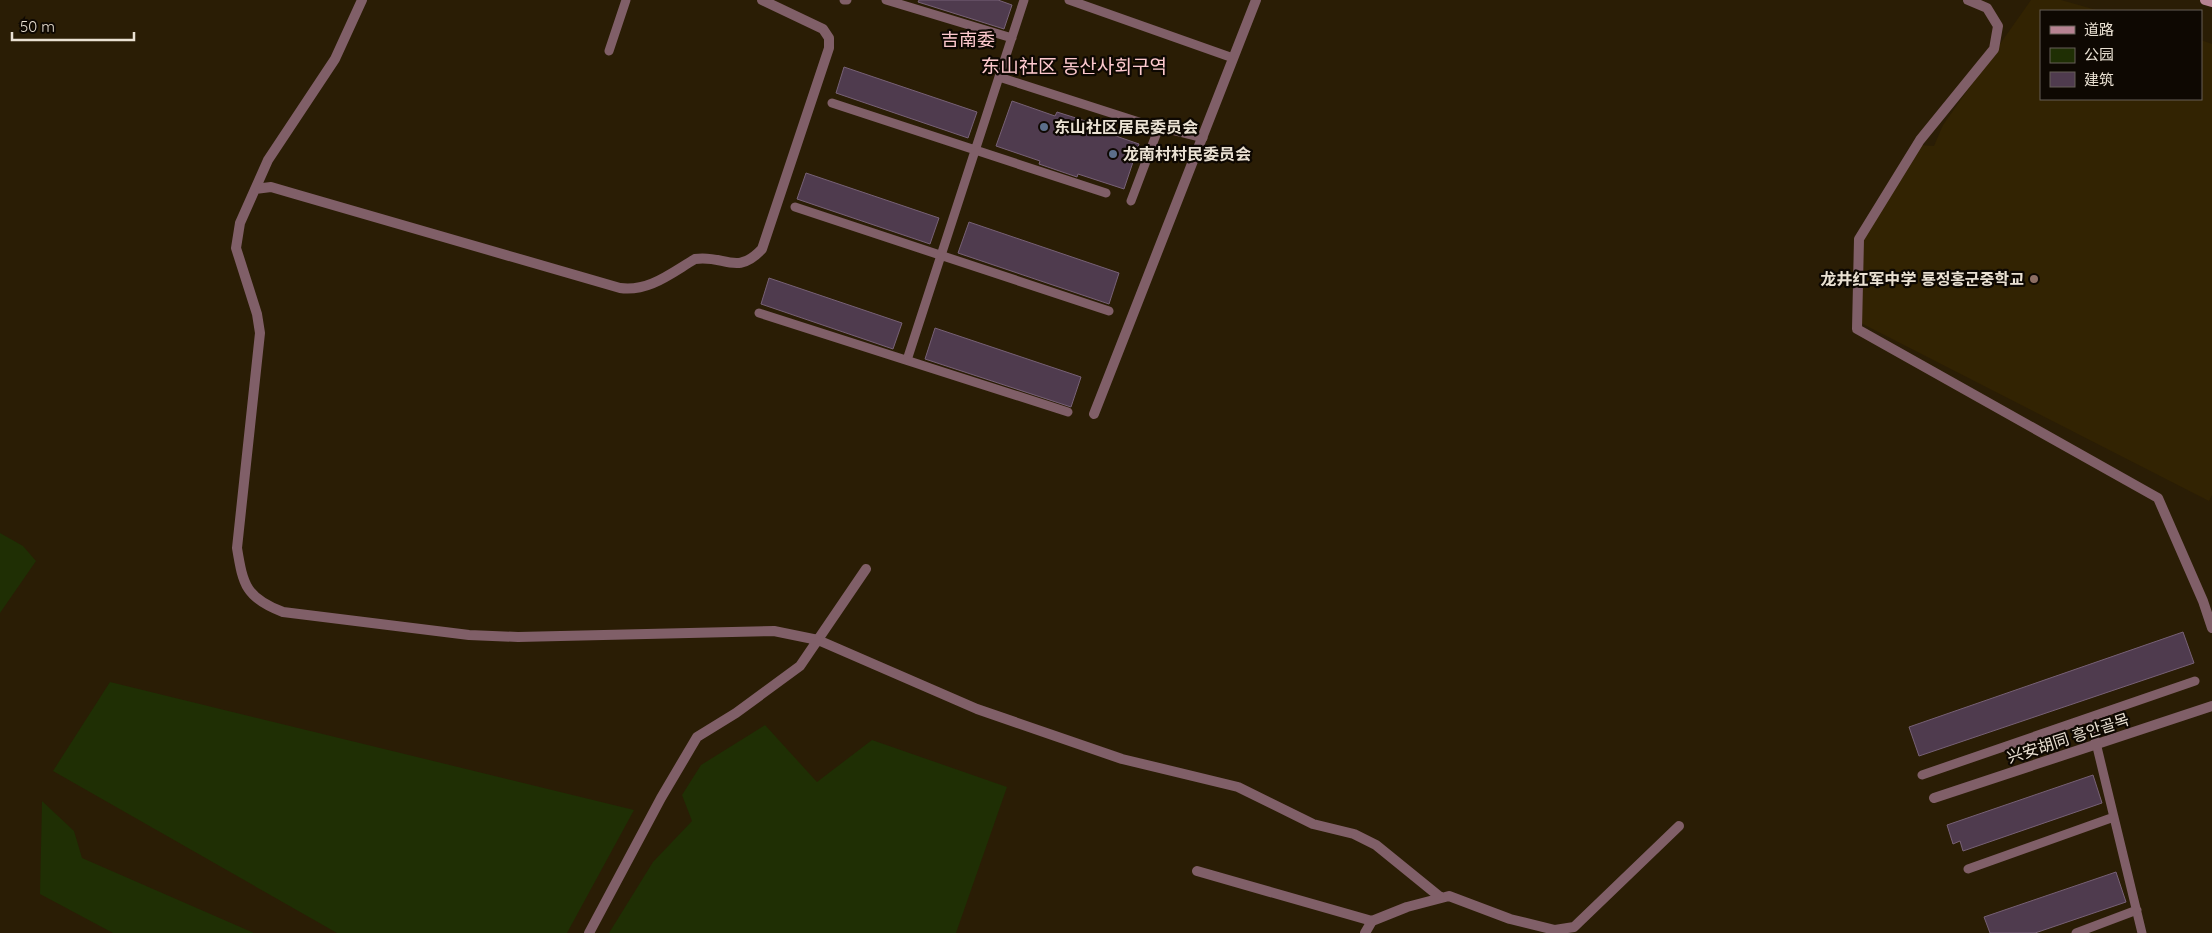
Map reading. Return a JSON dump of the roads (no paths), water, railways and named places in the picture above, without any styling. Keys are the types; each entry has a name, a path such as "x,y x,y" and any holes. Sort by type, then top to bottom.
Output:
{"main road":[{"path":"2205,0 2212,2"}],"street":[{"path":"362,0 335,60 268,160 240,223 236,248 257,314 260,333 237,548 241,574 247,589 264,604 283,612 469,635 518,637 774,631 818,640 977,709 1122,759 1238,787 1313,824 1354,834 1376,845 1440,897"},
{"path":"255,188 271,188 295,194 632,290 646,288 695,259 704,257 732,264 742,264 754,258 762,249 829,48 829,38 823,29 762,0"},
{"path":"1094,414 1256,0"},
{"path":"1968,0 1987,8 1998,26 1994,49 1920,140 1859,239 1857,329 2158,498 2203,601 2212,628"},
{"path":"589,933 661,798 698,737 736,713 800,666 866,568"},
{"name":"兴安胡同 흥안골목","path":"1934,798 2212,706"},
{"path":"1197,871 1372,920 1448,896 1510,919 1555,930 1574,926 1679,826"},
{"path":"1365,933 1372,920"}],"lane":[{"path":"609,51 626,0"},
{"path":"886,0 1012,38"},
{"path":"907,360 1024,0"},
{"path":"1069,0 1234,58"},
{"path":"999,77 1139,122"},
{"path":"832,103 1106,193"},
{"path":"1131,201 1159,127 1203,138"},
{"path":"795,207 1109,311"},
{"path":"759,313 1068,412"},
{"path":"1922,775 2195,681"},
{"path":"2090,718 2142,933"},
{"path":"1968,869 2114,817"},
{"path":"2076,933 2137,910"}],"place":[{"name":"东山社区居民委员会","path":"1044,127"},
{"name":"龙南村村民委员会","path":"1113,154"},
{"name":"龙井红军中学 룡정홍군중학교","path":"2034,279"}],"district":[{"name":"吉南委","path":"968,40"},
{"name":"东山社区 동산사회구역","path":"1074,66"}]}
